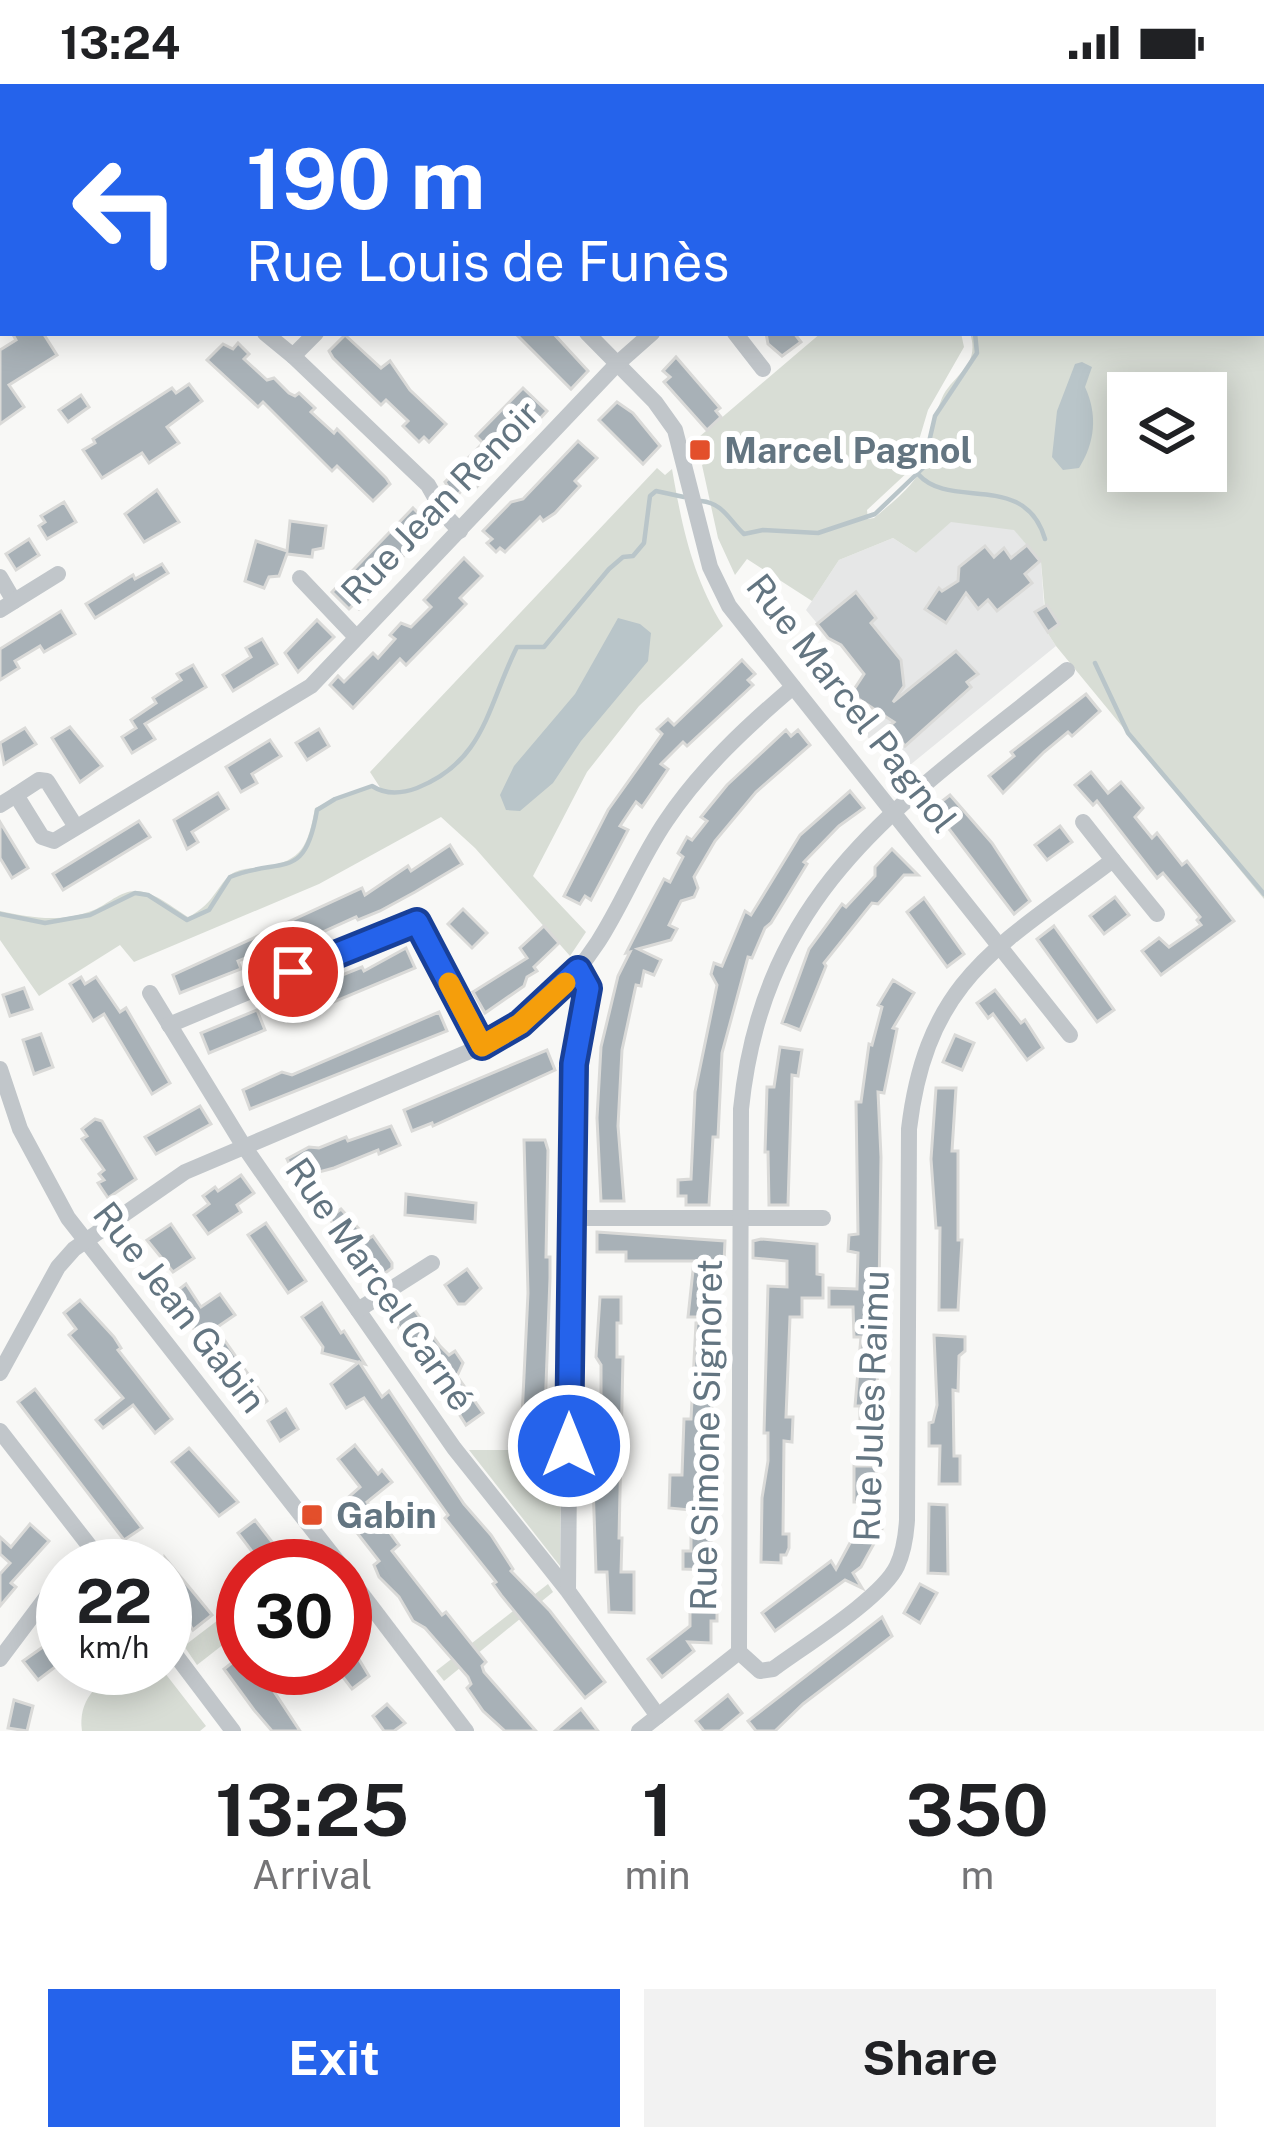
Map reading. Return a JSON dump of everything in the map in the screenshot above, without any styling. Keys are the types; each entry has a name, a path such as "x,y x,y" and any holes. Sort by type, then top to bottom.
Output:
{"street":[{"name":"Rue Marcel Pagnol","path":"589,336 655,402 675,430 710,567 728,604 1070,1036"},
{"name":"Rue Jean Renoir","path":"76,827 311,686 649,336"},
{"path":"737,336 763,369"},
{"path":"301,342 428,485 460,531"},
{"path":"0,577 7,606 58,574"},
{"path":"300,578 356,637"},
{"name":"Rue Simone Signoret","path":"739,1652 744,1078 772,975 795,928 832,875 895,812 1067,670"},
{"path":"0,1373 58,1267 93,1235 185,1172 482,1046 520,1024 578,970 684,795 727,747 793,687"},
{"path":"46,781 76,827 47,841 8,800 46,781"},
{"path":"1083,821 1157,914"},
{"path":"1001,945 1113,860"},
{"path":"170,1025 417,922 482,1046"},
{"name":"Rue Jules Raimu","path":"739,1652 760,1671 773,1669 879,1590 896,1570 907,1520 908,1130 914,1082 947,1003 1001,945"},
{"path":"568,1591 574,1064 588,988 578,970"},
{"name":"Rue Marcel Carné","path":"150,993 243,1145 454,1448 568,1591 658,1716"},
{"name":"Rue Jean Gabin","path":"0,1070 35,1162 321,1539"},
{"path":"571,1218 823,1219"},
{"path":"358,1310 432,1263"},
{"path":"0,1431 66,1539"},
{"name":"Rue Jean Gabin","path":"372,1607 466,1731"},
{"path":"0,1659 36,1609"},
{"path":"639,1731 739,1652"},
{"path":"192,1677 233,1731"}],"shaded area":[{"path":"817,336 962,336 964,347 928,410 910,470 867,510 868,519 874,518 917,476 942,398 972,354 970,336 1264,336 1264,899 1056,646 1047,632 1041,562 1014,530 951,522 916,553 893,538 839,560 812,601 747,559 735,575 718,538 699,437"},
{"path":"1075,364 1092,367 1085,387 1092,408 1091,439 1079,468 1063,470 1052,457 1057,411"},
{"path":"657,468 665,475 672,469 696,569 723,626 639,706 587,772 533,876 586,932 570,956 475,848 441,817 319,884 134,962 120,945 39,996 0,940 0,911 70,917 137,891 157,897 188,917 235,872 277,864 295,855 310,832 315,808 373,785 381,789 370,772"},
{"path":"951,521 1014,529 1041,562 1044,606 1035,613 1056,646 899,774 865,734 883,708 872,675 850,656 853,652 830,639 806,610 839,560 893,538 916,553"},
{"path":"618,618 640,624 651,633 648,661 581,741 553,783 520,811 506,810 500,795 514,766 575,694"},
{"path":"469,1450 561,1450 560,1567 560,1566"},
{"path":"548,1584 553,1592 444,1681 436,1671"},
{"path":"216,1622 216,1650 197,1665 192,1640"},
{"path":"91,1695 182,1695 206,1726 200,1731 82,1731"}],"building":[{"path":"14,336 45,336 57,355 9,385 24,407 0,424 0,350 16,340"},
{"path":"346,336 381,368 390,361 410,390 446,424 429,442 424,437 419,442 403,426 408,421 386,400 381,405 329,351"},
{"path":"518,336 556,336 588,371 571,389"},
{"path":"767,336 796,336 801,342 782,356 768,344"},
{"path":"238,343 249,354 244,359 267,380 274,378 289,393 299,393 315,408 311,412 334,433 337,429 386,478 390,484 373,501 337,466 332,471 263,402 258,407 207,360 223,344 233,349"},
{"path":"676,357 720,408 716,411 721,417 707,430 664,382 670,377 663,371"},
{"path":"189,384 202,401 167,427 179,443 149,463 142,453 102,478 83,450 95,443 93,439 172,388 176,393"},
{"path":"523,388 547,411 473,491 466,494 462,490 455,498 445,482 451,476 446,472 456,462 460,466 483,443 476,436"},
{"path":"81,395 89,407 68,422 59,410"},
{"path":"617,402 633,413 660,446 643,464 599,420"},
{"path":"578,441 597,458 575,481 580,486 555,513 543,521 540,517 505,552 500,548 496,552 483,531 511,502 523,499"},
{"path":"157,490 179,522 144,542 125,514"},
{"path":"64,502 76,522 47,539 39,526 45,522 41,516"},
{"path":"413,508 432,527 371,589 374,592 359,609 354,604 349,609 332,592"},
{"path":"290,521 326,526 323,548 313,550 312,557 287,554 279,576 269,577 264,588 245,581 256,541 287,551"},
{"path":"29,539 39,555 16,570 6,554"},
{"path":"1027,545 1040,561 1025,574 1032,583 997,611 988,600 978,609 966,593 946,623 925,609 939,588 942,591 958,581 959,567 985,546 994,557 1004,548 1011,558"},
{"path":"464,558 482,576 460,598 466,604 406,665 400,659 353,708 330,685 338,676 344,682 373,653 378,658 395,639 390,635 401,623 411,627 431,607 424,600"},
{"path":"162,564 168,573 95,618 86,604 133,575 135,579"},
{"path":"856,592 876,618 871,623 901,660 904,686 893,702 956,651 978,674 967,682 971,687 905,746 889,726 894,722 851,694 864,674 817,624"},
{"path":"1047,605 1059,624 1048,632 1035,612"},
{"path":"61,611 75,634 44,652 40,646 15,661 19,668 0,680 0,649"},
{"path":"317,620 334,637 298,672 285,653"},
{"path":"262,639 277,664 233,691 223,675 251,657 246,648"},
{"path":"742,660 755,674 748,680 753,685 661,764 668,769 642,807 636,802 620,826 628,830 591,900 585,896 580,904 564,896 608,810 662,734 657,729 668,719 674,725"},
{"path":"193,665 206,687 145,724 155,739 132,753 122,737 136,728 131,720 181,680 177,674"},
{"path":"1086,694 1100,711 1072,736 1068,732 1044,752 1003,793 989,776 1014,756 1011,752"},
{"path":"70,727 102,766 80,782 52,738"},
{"path":"25,728 36,744 4,764 0,743"},
{"path":"319,729 329,746 307,760 296,743"},
{"path":"786,730 791,736 798,730 810,745 756,792 715,841 694,877 698,888 694,897 681,901 669,925 677,929 671,940 638,949 661,960 654,975 644,971 641,986 636,985 622,1050 618,1126 624,1201 601,1201 597,1118 601,1047 618,976 630,952 626,953 664,879 670,882 687,837 692,840 707,821 701,817 727,785"},
{"path":"270,740 281,756 252,774 257,783 241,792 226,767"},
{"path":"1091,772 1108,793 1121,782 1143,808 1135,817 1152,838 1157,833 1182,865 1187,861 1234,921 1161,975 1142,951 1159,938 1169,947 1201,925 1200,917 1163,873 1157,878 1097,801 1093,805 1075,785"},
{"path":"850,791 864,808 804,862 752,958 748,957 722,1053 709,1205 686,1205 686,1196 678,1196 678,1180 691,1179 695,1092 717,985 711,974 714,963 722,966 745,911 751,915 800,835"},
{"path":"218,793 228,809 192,832 198,842 187,849 174,820"},
{"path":"950,795 992,843 1030,901 1014,914 933,808"},
{"path":"139,821 150,837 63,890 53,874"},
{"path":"0,822 28,868 12,878 0,858"},
{"path":"1060,826 1072,842 1047,860 1035,845"},
{"path":"450,845 462,864 415,892 263,959 260,952 238,961 241,969 180,993 173,975 362,888 365,895"},
{"path":"892,849 918,875 904,875 878,904 872,903 824,963 800,1030 782,1023 809,949 842,904 846,907 875,876 875,867"},
{"path":"1115,897 1129,915 1104,934 1090,916"},
{"path":"924,898 964,954 947,967 907,912"},
{"path":"463,909 487,933 472,948 448,924"},
{"path":"544,926 559,943 534,967 537,971 527,977 524,986 485,1013 473,992 527,958 520,948"},
{"path":"1054,926 1114,1010 1097,1022 1037,939"},
{"path":"406,948 415,968 288,1021 280,1000 362,967 364,971"},
{"path":"81,977 85,984 96,977 120,1012 126,1008 170,1083 152,1094 104,1014 93,1021 70,984"},
{"path":"893,980 914,993 893,1028 897,1029 884,1093 878,1092 879,1440 860,1439 860,1406 855,1406 861,1337 854,1337 853,1307 829,1307 829,1288 857,1289 858,1253 848,1251 849,1235 858,1234 856,1102 861,1102 869,1044 882,1007 878,1005"},
{"path":"24,988 32,1009 10,1016 3,995"},
{"path":"995,990 1021,1023 1025,1020 1043,1048 1027,1060 993,1014 988,1018 977,1003"},
{"path":"257,1010 265,1030 209,1053 201,1033"},
{"path":"439,1012 447,1031 250,1109 243,1090 282,1072 292,1075"},
{"path":"41,1034 53,1067 34,1074 23,1040"},
{"path":"955,1035 974,1043 962,1070 943,1062"},
{"path":"780,1047 802,1050 798,1076 792,1075 788,1205 769,1205 767,1087 774,1087"},
{"path":"547,1050 555,1070 433,1126 412,1131 404,1110"},
{"path":"936,1088 956,1088 952,1151 958,1151 958,1240 962,1240 958,1310 939,1310 940,1228 936,1228 931,1159"},
{"path":"200,1106 211,1124 156,1154 145,1137"},
{"path":"95,1119 102,1121 136,1179 108,1198 98,1183 104,1180 99,1174 104,1170 82,1139 87,1136 82,1129"},
{"path":"391,1126 400,1145 379,1154 378,1150 334,1168 295,1176 287,1159 309,1147 346,1137 348,1141"},
{"path":"524,1140 545,1140 548,1150 546,1257 550,1257 550,1278 544,1438 521,1438 528,1293"},
{"path":"241,1175 254,1193 237,1205 241,1212 208,1234 194,1215 209,1204 203,1196"},
{"path":"406,1194 476,1203 475,1222 405,1215"},
{"path":"341,1209 368,1239 373,1236 392,1263 381,1276 379,1272 368,1280 333,1233 337,1229 329,1218"},
{"path":"266,1223 306,1281 288,1293 248,1235"},
{"path":"171,1224 194,1258 173,1272 147,1240"},
{"path":"597,1232 725,1241 724,1262 709,1262 709,1317 688,1317 694,1261 626,1261 626,1252 597,1252"},
{"path":"753,1241 817,1244 817,1274 823,1275 823,1298 802,1298 802,1317 790,1317 786,1417 793,1417 792,1442 784,1441 783,1534 789,1534 789,1548 781,1555 781,1563 761,1562 762,1498 768,1461 768,1433 764,1433 768,1286 787,1287 787,1261 753,1258"},
{"path":"467,1269 481,1288 465,1304 458,1304 445,1285"},
{"path":"186,1284 201,1307 220,1294 235,1315 216,1328 267,1401 253,1412 186,1318 174,1293"},
{"path":"600,1297 621,1297 621,1323 617,1323 617,1357 623,1357 619,1538 621,1572 634,1572 634,1613 609,1612 607,1572 596,1572 592,1454 596,1441 601,1441 601,1365 596,1357"},
{"path":"80,1300 114,1337 118,1350 172,1419 155,1433 133,1405 103,1428 96,1420 123,1398 69,1335 76,1329 64,1313"},
{"path":"322,1303 365,1364 322,1353 323,1347 302,1317"},
{"path":"411,1305 440,1346 449,1355 455,1351 463,1363 457,1376 483,1413 466,1425 413,1340 409,1343 399,1328 394,1316"},
{"path":"696,1323 718,1324 715,1384 711,1384 712,1570 683,1569 683,1551 691,1551 691,1510 669,1508 670,1475 682,1475 684,1419 691,1419"},
{"path":"934,1335 965,1337 958,1391 953,1390 954,1456 960,1456 960,1484 939,1484 940,1446 929,1446 929,1423 937,1405"},
{"path":"359,1362 382,1397 389,1391 464,1504 491,1535 511,1571 550,1611 605,1682 585,1698 501,1595 364,1398 346,1408 331,1384"},
{"path":"35,1389 142,1528 123,1539 18,1402"},
{"path":"286,1409 298,1429 280,1441 268,1421"},
{"path":"355,1445 378,1474 382,1470 392,1482 367,1502 399,1545 392,1551 486,1662 484,1672 536,1731 505,1731 483,1711 467,1688 471,1684 468,1677 425,1628 413,1621 379,1577 372,1539 362,1539 354,1529 360,1524 343,1502 360,1487 338,1459"},
{"path":"189,1448 238,1502 219,1516 172,1462"},
{"path":"854,1466 876,1466 877,1512 882,1512 882,1529 853,1573 862,1588 845,1580 775,1631 762,1613 831,1561 836,1569 872,1502 854,1502"},
{"path":"929,1504 947,1505 948,1574 928,1573"},
{"path":"255,1520 270,1539 243,1539 238,1533"},
{"path":"30,1524 47,1539 36,1539 36,1555 11,1583 16,1587 0,1606 0,1574 10,1563 0,1554 0,1537 11,1547"},
{"path":"920,1584 937,1593 920,1623 904,1613"},
{"path":"192,1591 212,1615 192,1628"},
{"path":"690,1606 717,1606 711,1643 688,1642 694,1651 662,1677 648,1659 690,1626"},
{"path":"882,1617 892,1636 775,1731 756,1731 748,1721"},
{"path":"36,1652 36,1677 23,1661"},
{"path":"243,1695 276,1695 300,1731 272,1731"},
{"path":"728,1695 742,1713 720,1731 704,1731 696,1721"},
{"path":"14,1700 33,1706 27,1731 8,1728"},
{"path":"387,1704 405,1723 394,1731 384,1731 373,1716"},
{"path":"581,1709 598,1731 555,1731 570,1718"}],"waterway":[{"path":"701,501 720,509 744,534 763,530 818,533 875,514 923,468 935,416 977,353 975,336"},
{"path":"918,474 932,485 1021,505 1035,518 1045,539"},
{"path":"0,914 45,923 90,915 135,893 148,895 187,920 209,910 230,877 298,858 312,833 317,810 335,799 372,786 405,791 440,777 471,747 517,647 544,647 609,569 623,557 633,556 644,543 650,496 656,491 684,497"},
{"path":"1095,663 1128,733 1264,894"}],"slow traffic":[{"path":"449,983 482,1046 520,1024 565,983"}],"place":[{"name":"Marcel Pagnol","path":"700,450"},
{"name":"Gabin","path":"312,1515"}],"route":[{"path":"293,972 417,922 482,1046 520,1024 578,970 588,988 574,1064 569,1446"}]}
